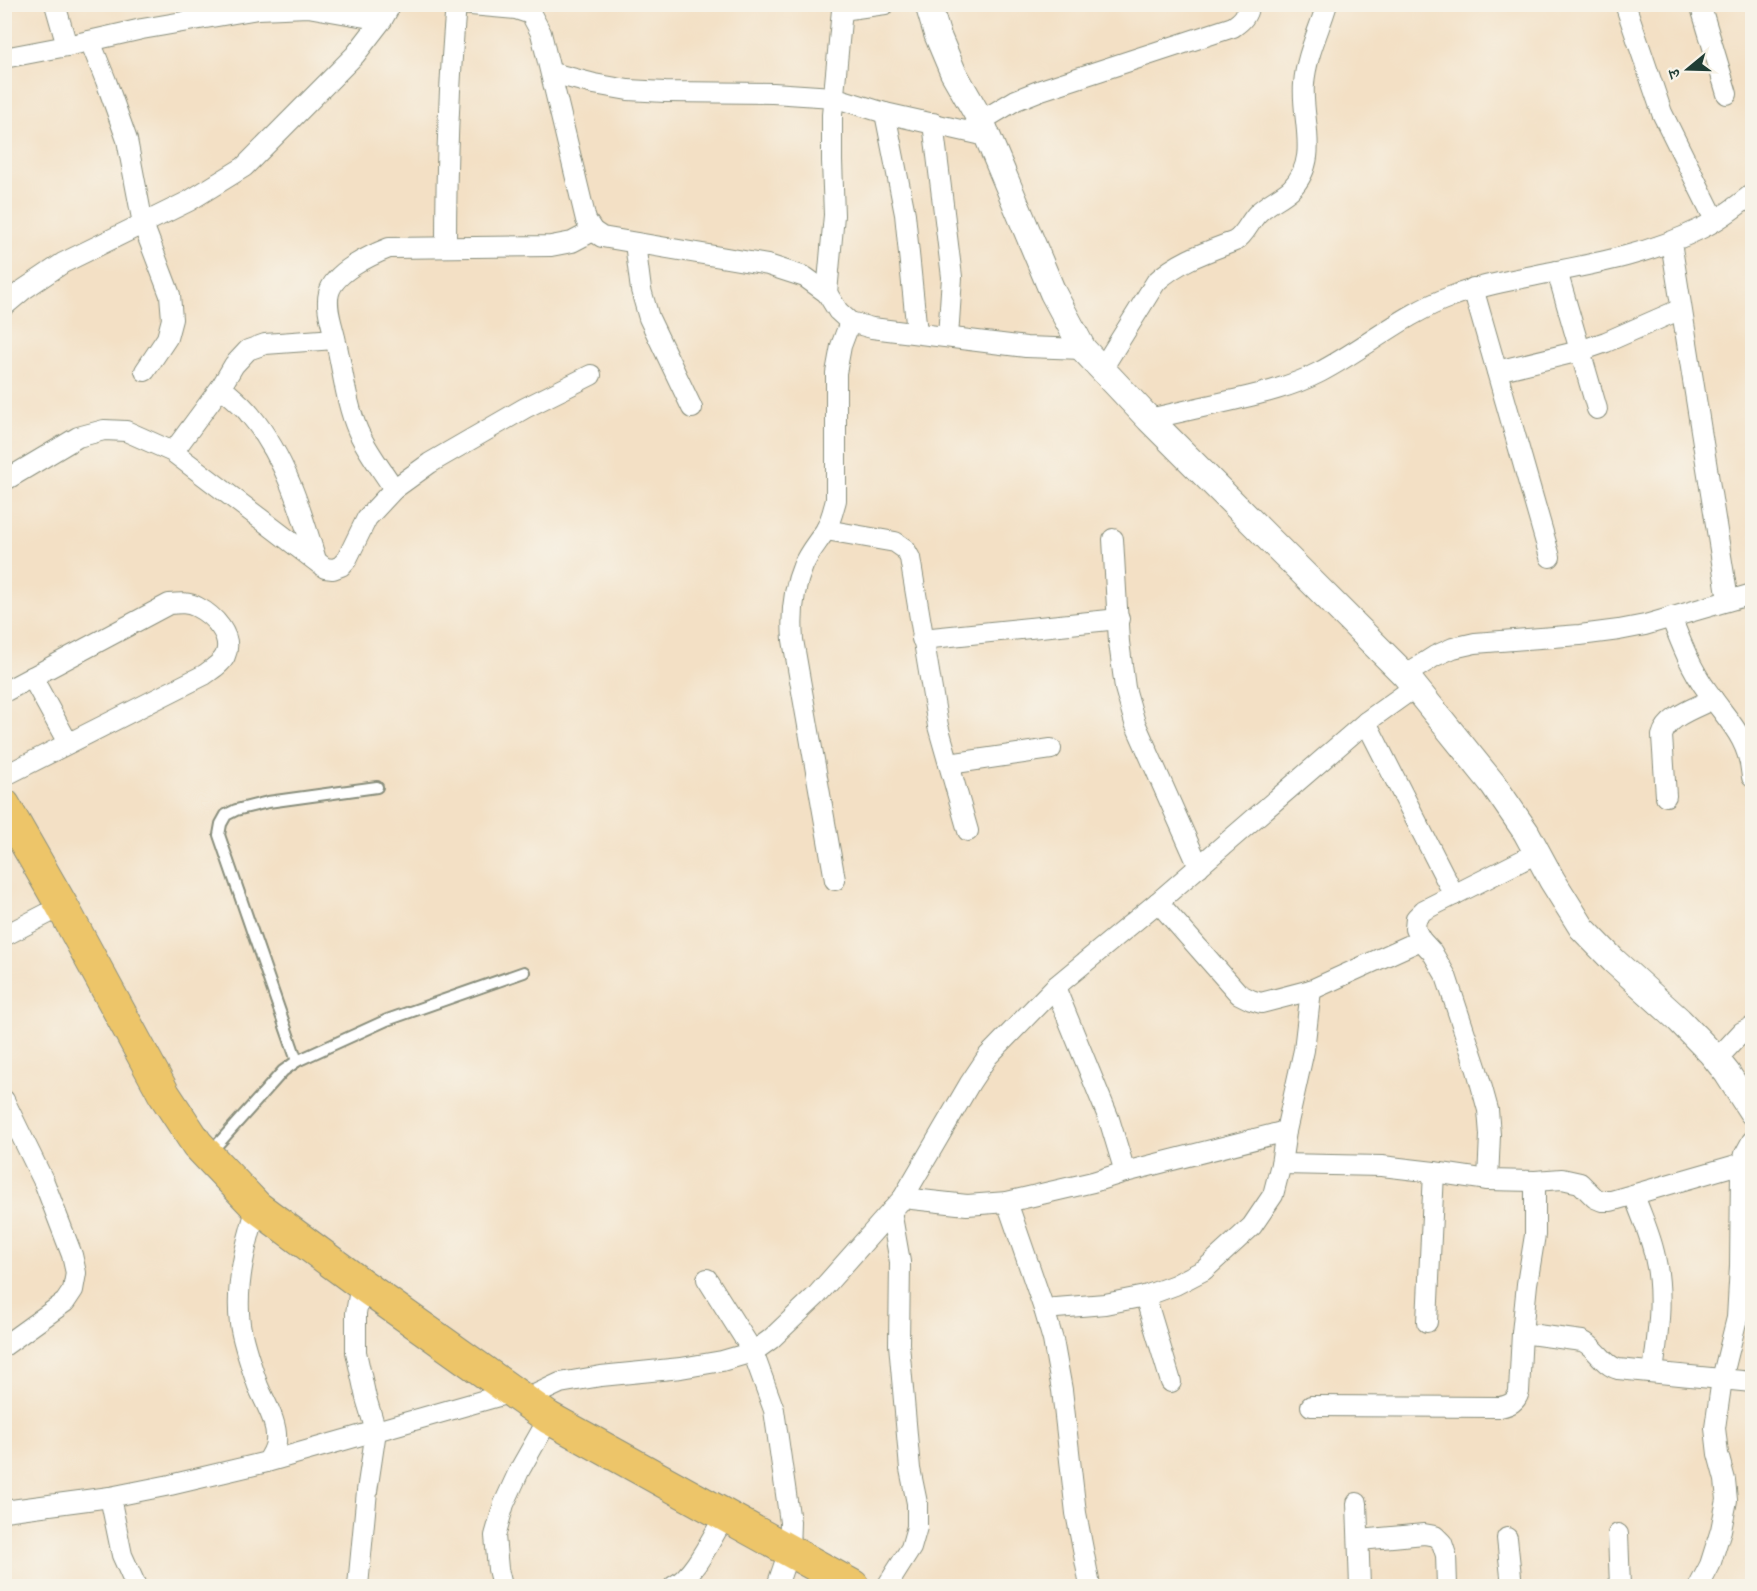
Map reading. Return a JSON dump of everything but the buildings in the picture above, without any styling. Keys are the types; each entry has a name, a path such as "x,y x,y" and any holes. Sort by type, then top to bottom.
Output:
{"main road":[{"path":"4,805 62,906 164,1094 197,1144 257,1207 549,1418 853,1587"}],"street":[{"path":"55,4 67,46"},
{"path":"446,247 446,180 452,53 458,4 536,9 586,220 593,231 602,237 768,265 805,277 828,293 838,310 850,322 872,328 1026,346 1083,349"},
{"path":"828,293 834,214 831,161 833,97 843,10 885,4"},
{"path":"928,4 952,72 984,128 1053,293 1083,349 1149,419 1410,681 1493,784 1526,832 1582,928 1614,961 1679,1020 1716,1060 1752,1112"},
{"path":"552,73 628,90 773,93 833,97 885,113 933,123 984,128 1016,100 1233,27 1243,20 1248,12 1249,4"},
{"path":"1102,369 1156,282 1167,271 1188,258 1235,241 1258,212 1285,194 1299,179 1308,155 1303,98 1304,81 1309,57 1327,4"},
{"path":"1625,4 1662,113 1715,220"},
{"path":"1700,4 1727,94"},
{"path":"5,55 67,46 142,29 258,9 308,7 386,12"},
{"path":"4,306 63,263 189,201 244,167 355,55 386,12"},
{"path":"90,41 127,140 143,224 170,295 172,319 167,338 145,372"},
{"path":"885,113 904,214 917,333"},
{"path":"933,123 952,277 948,337"},
{"path":"1149,419 1258,394 1291,384 1318,373 1424,309 1447,298 1473,288 1638,253 1671,242 1702,229 1752,194"},
{"path":"394,489 359,432 351,412 329,313 328,293 333,283 369,255 390,248 550,246 572,242 593,231"},
{"path":"1671,242 1728,600"},
{"path":"635,243 640,290 650,318 692,408"},
{"path":"1557,271 1597,410"},
{"path":"1473,288 1550,557"},
{"path":"1497,371 1580,351 1617,338 1681,309"},
{"path":"836,880 793,640 792,620 795,593 803,565 826,530 836,500 836,373 841,346 850,322"},
{"path":"173,452 221,387 234,365 248,350 265,344 335,339"},
{"path":"4,481 78,437 104,430 126,431 173,452 325,568 333,569 342,566 348,559 367,518 394,489 430,463 525,408 591,375"},
{"path":"221,387 251,415 270,444 290,481 316,560"},
{"path":"826,530 895,542 910,558 938,726 968,831"},
{"path":"1113,539 1119,642 1125,688 1135,723 1199,867"},
{"path":"4,1511 110,1497 170,1485 267,1462 560,1383 601,1376 681,1368 722,1361 753,1352 771,1339 816,1296 897,1204 988,1056 1055,987 1158,902 1366,722 1435,656 1453,648 1474,643 1619,630 1752,594"},
{"path":"4,692 169,604 184,603 197,607 220,624 227,641 225,656 216,667 204,675 4,776"},
{"path":"1671,617 1695,672 1738,731 1747,751 1752,777"},
{"path":"922,639 1119,619"},
{"path":"32,677 68,743"},
{"path":"1666,796 1663,730 1670,722 1713,699"},
{"path":"1366,722 1454,895"},
{"path":"949,764 1051,750"},
{"path":"1488,1180 1490,1135 1488,1110 1446,976 1432,952 1421,940 1415,928 1416,918 1424,910 1537,853"},
{"path":"1158,902 1239,994 1261,1003 1311,990 1421,940"},
{"path":"4,936 62,906"},
{"path":"1055,987 1109,1119 1125,1172"},
{"path":"1044,1309 1104,1304 1144,1296 1175,1285 1204,1270 1252,1226 1273,1195 1281,1164 1286,1131 1305,1050 1311,990"},
{"path":"1716,1060 1742,1032 1752,1027"},
{"path":"4,1100 44,1182 72,1255 76,1273 73,1290 65,1302 4,1346"},
{"path":"897,1204 967,1205 1007,1202 1093,1182 1286,1131"},
{"path":"1699,1587 1713,1556 1727,1500 1715,1428 1722,1379 1737,1318 1741,1171 1744,1154 1752,1141"},
{"path":"1281,1164 1383,1167 1488,1180 1574,1180 1595,1198 1611,1201 1743,1163"},
{"path":"1427,1322 1434,1172"},
{"path":"1311,1406 1500,1407 1516,1400 1519,1392 1527,1284 1535,1235 1535,1181"},
{"path":"1634,1195 1655,1255 1659,1282 1659,1325 1653,1372"},
{"path":"1007,1202 1053,1340 1062,1390 1076,1513 1090,1587"},
{"path":"887,1587 911,1548 917,1527 917,1503 910,1468 899,1344 900,1262 897,1204"},
{"path":"257,1207 246,1244 240,1285 240,1324 259,1387 274,1422 276,1441 273,1454 267,1462"},
{"path":"707,1279 753,1352 774,1410 790,1522 789,1551 777,1587"},
{"path":"358,1587 367,1491 376,1431 356,1352 356,1313 361,1284"},
{"path":"1144,1296 1171,1382"},
{"path":"1522,1333 1581,1341 1593,1348 1612,1367 1752,1382"},
{"path":"502,1587 495,1536 504,1504 519,1471 549,1418"},
{"path":"110,1497 122,1556 136,1587"},
{"path":"1357,1503 1360,1587"},
{"path":"674,1587 682,1583 692,1572 725,1516"},
{"path":"1360,1540 1424,1534 1435,1536 1442,1543 1446,1555 1447,1587"},
{"path":"1618,1534 1620,1587"},
{"path":"1506,1538 1512,1587"}],"lane":[{"path":"297,1061 219,835 221,824 226,815 236,810 268,802 377,787"},
{"path":"207,1155 283,1071 297,1061 387,1020 524,972"}]}
